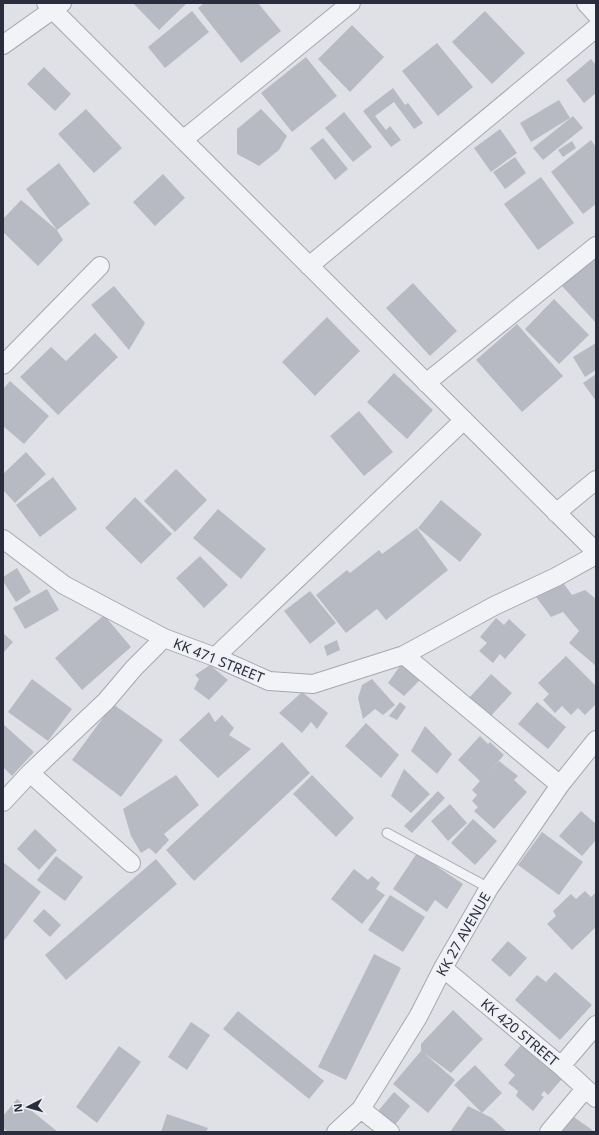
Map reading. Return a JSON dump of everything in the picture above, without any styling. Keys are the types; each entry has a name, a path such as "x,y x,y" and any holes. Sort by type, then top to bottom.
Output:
{"street":[{"path":"183,140 351,3"},
{"path":"586,3 596,14"},
{"path":"3,45 54,5 183,140 596,553"},
{"path":"310,266 596,28"},
{"path":"426,383 596,246"},
{"path":"3,366 100,266"},
{"path":"214,657 464,420"},
{"path":"556,513 596,480"},
{"path":"3,539 64,585 164,638"},
{"name":"KK 471 STREET","path":"3,802 30,773 106,701 134,668 164,638 214,657 269,681 313,684 404,655 494,606 556,576 596,553"},
{"path":"404,655 560,785"},
{"name":"KK 27 AVENUE","path":"336,1132 361,1109 418,1017 443,968 489,888 560,785 596,740"},
{"path":"30,773 131,863"},
{"name":"KK 420 STREET","path":"443,968 561,1066 591,1093"},
{"path":"561,1066 596,1025"},
{"path":"549,1132 591,1093"},
{"path":"361,1109 390,1132"}],"lane":[{"path":"387,833 489,888"}],"building":[{"path":"133,3 187,3 159,30"},
{"path":"204,3 258,3 281,31 241,63 198,8"},
{"path":"192,11 209,32 165,68 148,47"},
{"path":"485,11 525,53 492,84 452,42"},
{"path":"352,25 384,57 350,92 318,59"},
{"path":"437,43 473,87 438,116 402,71"},
{"path":"306,57 337,96 292,132 261,93"},
{"path":"591,59 596,65 596,93 584,103 566,80"},
{"path":"44,67 71,94 55,111 27,84"},
{"path":"393,88 405,105 408,103 423,123 414,129 394,102 375,116 386,130 390,126 401,140 391,147 363,111"},
{"path":"559,100 570,118 531,142 520,123"},
{"path":"86,109 122,148 94,173 58,134"},
{"path":"261,109 287,136 279,150 259,166 237,154 237,129"},
{"path":"344,112 372,147 353,162 325,128"},
{"path":"573,116 583,128 543,160 533,148"},
{"path":"500,129 517,153 491,172 474,148"},
{"path":"323,138 348,169 335,180 310,148"},
{"path":"591,140 596,147 596,204 583,214 551,172"},
{"path":"572,141 576,148 563,157 558,150"},
{"path":"515,157 526,173 505,189 493,172"},
{"path":"59,163 90,204 57,230 26,189"},
{"path":"163,174 185,198 155,226 133,202"},
{"path":"541,177 574,223 538,250 504,204"},
{"path":"21,200 57,230 63,240 38,266 3,232 3,219"},
{"path":"596,254 596,323 562,286"},
{"path":"413,283 457,331 430,356 386,308"},
{"path":"114,286 145,323 129,350 91,305"},
{"path":"554,299 589,335 559,364 525,329"},
{"path":"327,317 360,351 315,396 282,362"},
{"path":"517,324 563,376 522,412 476,360"},
{"path":"95,333 118,357 58,415 20,377 51,347 66,361"},
{"path":"596,343 596,370 585,377 573,357"},
{"path":"394,373 433,410 407,439 367,402"},
{"path":"596,374 596,401 583,383"},
{"path":"10,381 49,416 24,444 3,426 3,389"},
{"path":"359,411 393,452 364,476 330,436"},
{"path":"26,452 46,474 15,503 3,490 3,474"},
{"path":"176,469 207,500 175,532 144,501"},
{"path":"53,477 77,509 40,537 16,505"},
{"path":"135,497 172,534 141,564 105,528"},
{"path":"441,500 482,534 460,562 418,528"},
{"path":"218,509 266,549 241,579 193,538"},
{"path":"417,528 448,570 386,620 377,609 346,633 316,595 347,570 350,573 379,550 382,554"},
{"path":"200,556 228,585 204,608 176,578"},
{"path":"17,568 31,592 16,602 3,581 3,577"},
{"path":"559,577 572,595 585,590 596,599 596,666 569,643 579,631 563,612 551,617 536,597"},
{"path":"47,589 59,610 25,629 13,608"},
{"path":"310,591 336,623 310,644 284,611"},
{"path":"104,615 131,647 82,690 55,658"},
{"path":"496,618 504,625 509,619 526,635 505,659 500,654 493,663 479,651 487,643 480,637"},
{"path":"3,633 13,642 3,653"},
{"path":"337,640 340,650 327,656 324,646"},
{"path":"566,656 596,686 596,704 585,715 578,708 571,715 562,706 555,713 543,700 549,694 538,683"},
{"path":"402,663 420,680 404,696 388,683"},
{"path":"210,665 228,680 209,700 194,689 199,679 195,675"},
{"path":"491,674 512,693 489,718 468,699"},
{"path":"32,679 72,709 48,741 8,712"},
{"path":"372,679 395,705 383,715 375,709 363,719 358,698 362,685"},
{"path":"302,692 328,713 317,729 311,722 302,733 279,713"},
{"path":"400,702 406,707 397,720 389,716"},
{"path":"537,702 566,727 548,749 518,724"},
{"path":"113,704 163,740 121,797 72,760"},
{"path":"209,712 215,722 222,715 234,728 229,735 251,749 218,778 179,740"},
{"path":"366,723 399,755 381,778 345,746"},
{"path":"3,724 34,752 12,776 3,767"},
{"path":"425,726 452,754 437,774 411,751"},
{"path":"480,736 488,744 490,742 504,755 487,774 499,761 518,776 514,780 527,792 494,829 474,811 478,807 472,801 477,795 472,790 480,781 458,760"},
{"path":"282,742 310,773 194,881 166,850"},
{"path":"404,769 430,794 411,813 391,796"},
{"path":"176,775 199,805 164,834 169,840 156,854 149,848 141,853 131,836 123,809"},
{"path":"312,775 354,818 336,837 293,794"},
{"path":"438,791 445,798 412,833 404,826"},
{"path":"450,804 467,823 448,841 431,821"},
{"path":"581,811 596,824 596,840 582,856 559,836"},
{"path":"473,819 497,841 475,865 451,843"},
{"path":"35,829 57,850 39,870 17,849"},
{"path":"542,832 583,862 559,895 518,865"},
{"path":"417,853 463,884 447,909 435,900 427,912 393,889"},
{"path":"56,856 83,877 65,901 37,880"},
{"path":"156,859 177,884 66,980 45,955"},
{"path":"3,862 41,892 3,942"},
{"path":"354,869 368,880 372,876 380,883 376,889 385,895 362,924 331,899"},
{"path":"585,891 591,897 596,892 596,927 572,950 547,924 556,916 553,911 571,894 576,899"},
{"path":"390,895 425,917 403,952 368,930"},
{"path":"44,909 61,925 50,937 33,921"},
{"path":"508,941 527,958 510,977 491,960"},
{"path":"374,954 401,968 346,1080 318,1067"},
{"path":"555,972 592,1005 560,1040 515,1000 537,975 546,982"},
{"path":"453,1010 483,1039 451,1073 424,1053 455,1080 428,1113 393,1084 421,1051 421,1044"},
{"path":"238,1011 324,1081 309,1099 223,1029"},
{"path":"191,1022 210,1035 187,1070 168,1057"},
{"path":"527,1038 568,1072 548,1095 544,1091 541,1095 544,1097 533,1111 516,1096 518,1091 508,1083 515,1075 504,1065"},
{"path":"119,1046 141,1062 97,1123 76,1107"},
{"path":"475,1065 502,1093 482,1113 454,1085"},
{"path":"394,1092 410,1106 395,1125 378,1111"},
{"path":"17,1099 58,1132 8,1132 3,1128 3,1116"},
{"path":"468,1106 492,1118 507,1132 450,1132"},
{"path":"167,1114 208,1128 206,1132 161,1132"},
{"path":"571,1115 595,1132 559,1132"}]}
